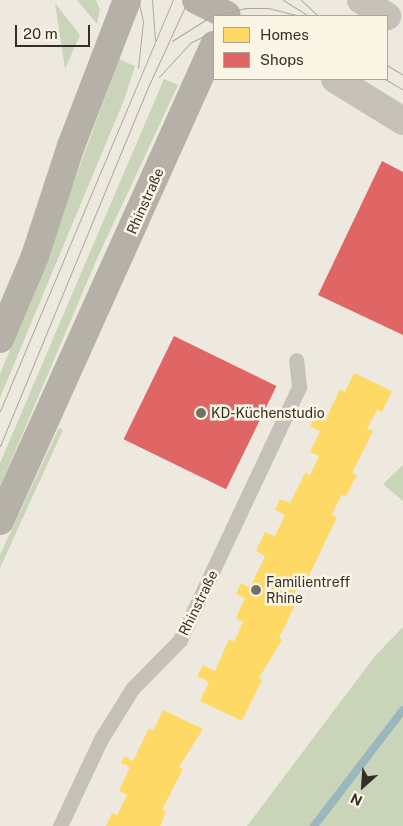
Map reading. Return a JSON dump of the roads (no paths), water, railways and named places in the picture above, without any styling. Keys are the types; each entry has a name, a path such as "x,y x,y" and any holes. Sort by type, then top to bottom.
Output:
{"main road":[{"path":"0,340 35,256 71,146 127,0"},
{"path":"196,0 229,12"},
{"name":"Rhinstraße","path":"0,521 213,46"}],"street":[{"path":"361,0 385,15"},
{"path":"388,17 403,27"},
{"path":"337,80 403,121"}],"lane":[{"name":"Rhinstraße","path":"60,826 101,739 132,689 180,640 299,387 296,360"}],"waterway":[{"path":"314,826 403,710"}],"tram line":[{"path":"138,0 143,21 138,68"},
{"path":"152,0 155,40"},
{"path":"0,411 173,0"},
{"path":"0,446 149,85 188,0"},
{"path":"283,0 307,15"},
{"path":"301,0 317,15"},
{"path":"218,15 245,8 268,8 295,15"},
{"path":"172,41 213,16"},
{"path":"159,77 190,43 213,32"},
{"path":"388,66 403,75"},
{"path":"387,80 403,90"}],"place":[{"name":"KD-Küchenstudio","path":"201,413"},
{"name":"Familientreff Rhine","path":"256,590"}]}
